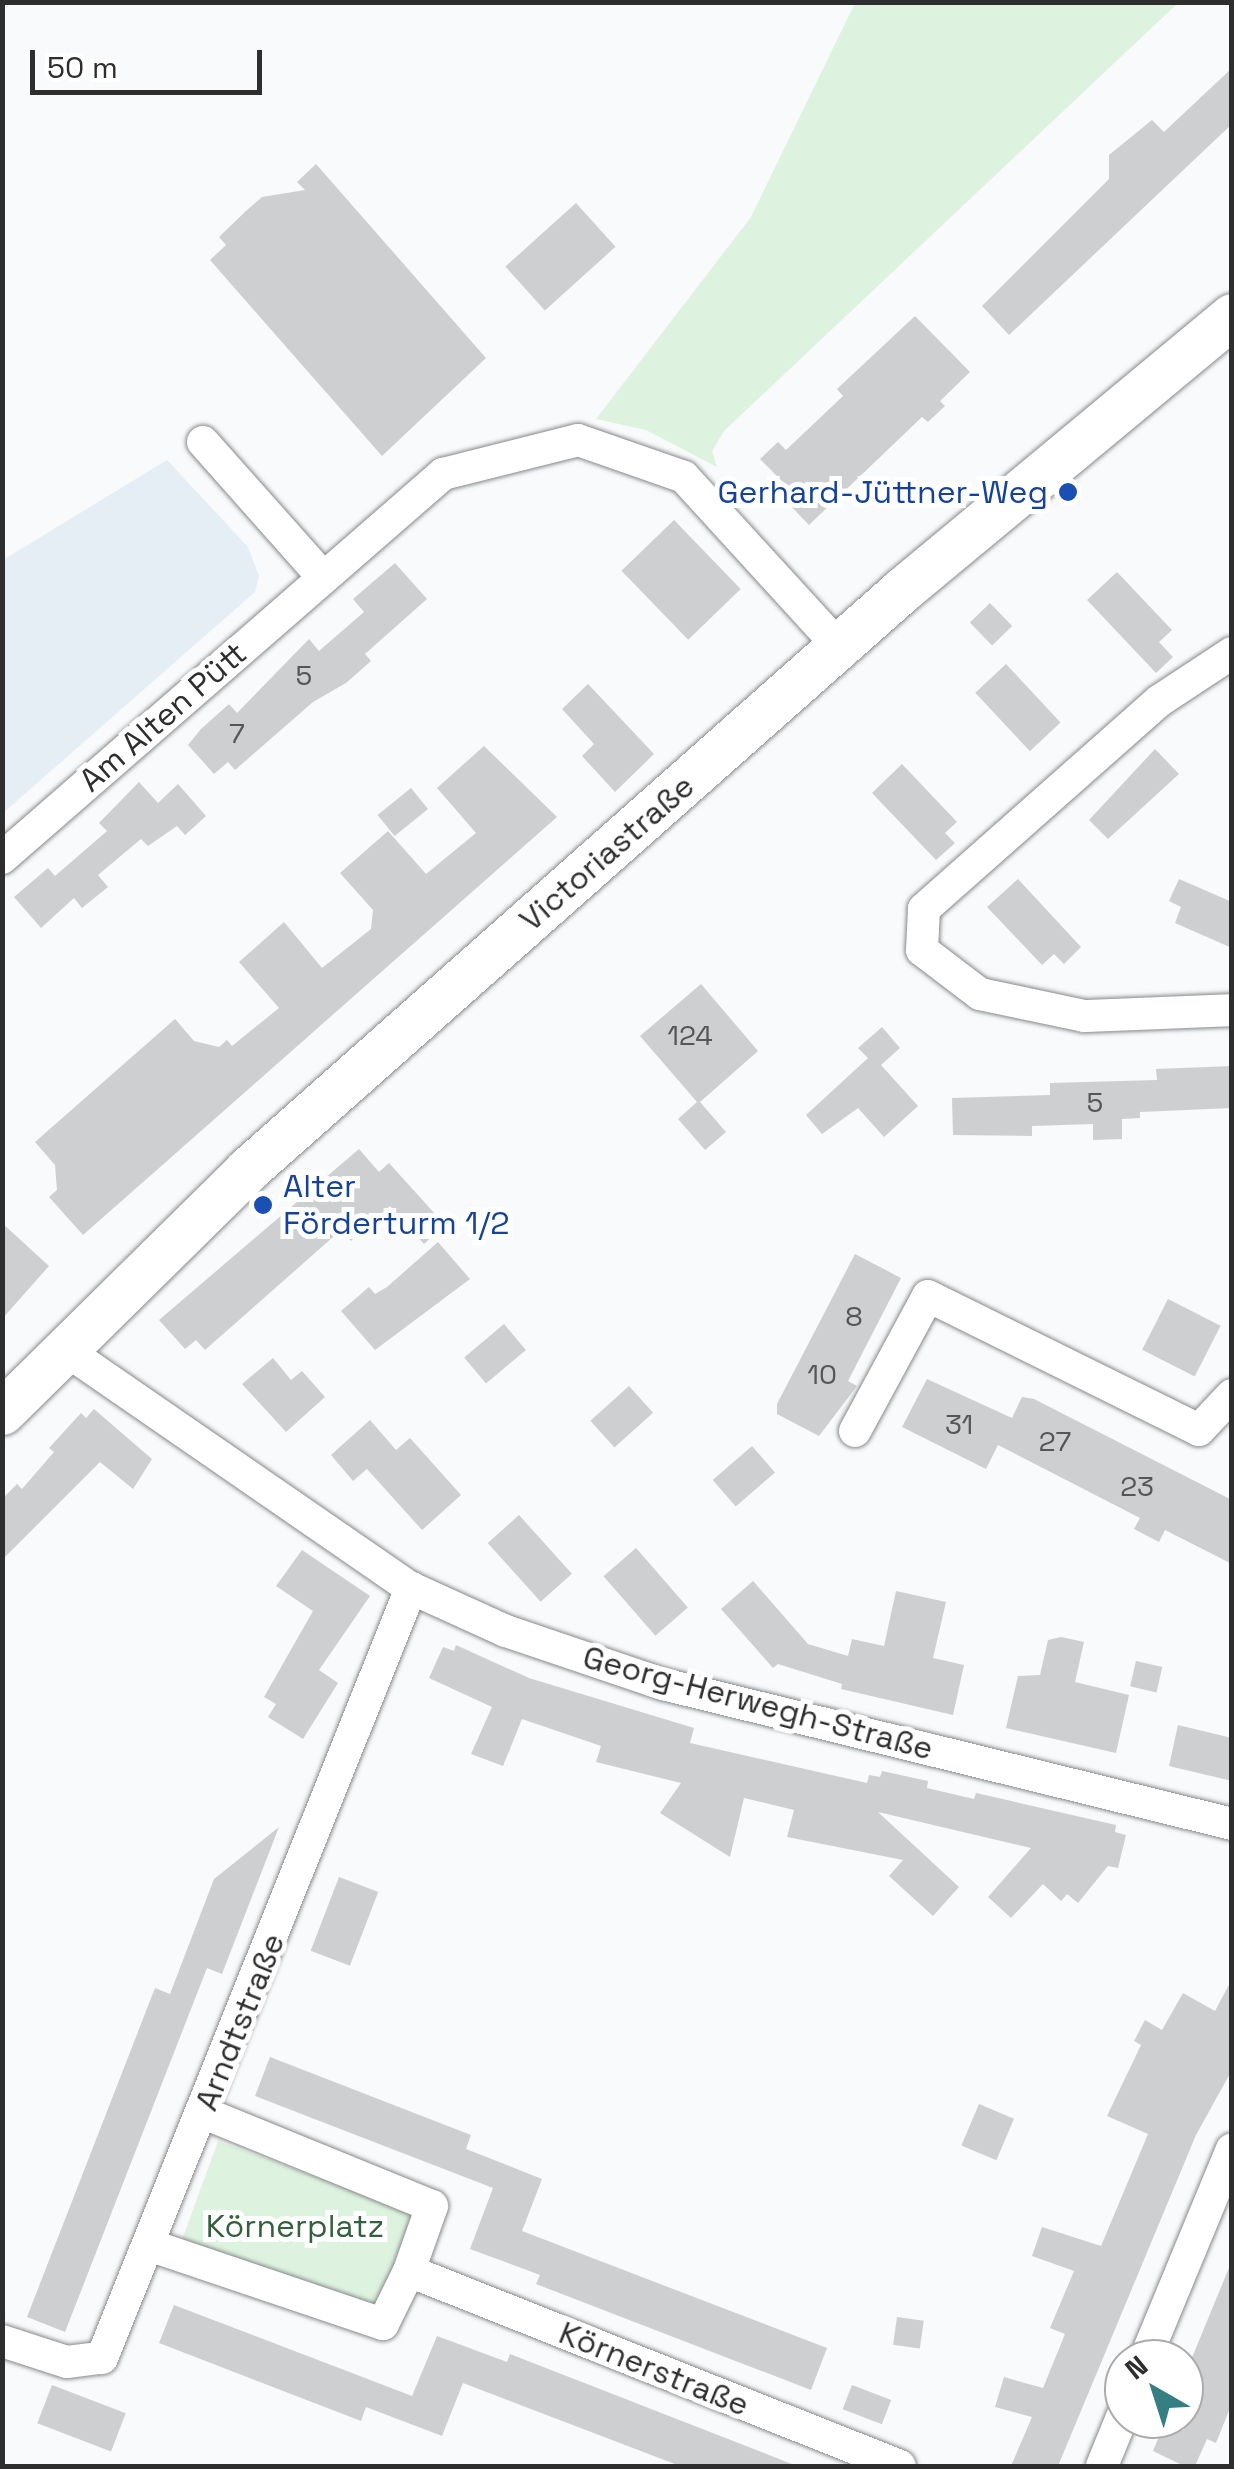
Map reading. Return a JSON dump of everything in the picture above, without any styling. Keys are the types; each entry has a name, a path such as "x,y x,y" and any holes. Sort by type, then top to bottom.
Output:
{"main road":[{"name":"Victoriastraße","path":"2,1412 247,1170 839,646 1232,316"}],"street":[{"name":"Am Alten Pütt","path":"2,858 443,474 578,440 684,477 839,646"},
{"path":"203,442 323,577"},
{"path":"1232,653 1159,701 924,909 922,950 980,994 1084,1016 1232,1010"},
{"path":"855,1431 928,1296 1199,1430 1232,1396"},
{"name":"Georg-Herwegh-Straße","path":"64,1349 412,1588 506,1631 663,1684 1232,1824"},
{"name":"Arndtstraße","path":"2,2340 67,2362 102,2358 204,2113 412,1588"},
{"path":"149,2245 383,2324 408,2271 432,2206 204,2113"},
{"path":"1153,2339 1232,2149"},
{"name":"Körnerstraße","path":"408,2271 900,2466"},
{"path":"1102,2466 1113,2439"}],"shaded area":[{"path":"167,460 248,547 259,576 255,592 3,813 3,560"}],"green space":[{"path":"855,3 1178,3 724,431 712,451 717,467 646,430 596,419 751,217"},
{"name":"Körnerplatz","path":"218,2141 413,2212 377,2313 181,2242"}],"building":[{"path":"1232,68 1232,124 1009,335 982,306 1109,179 1109,155 1152,120 1164,132"},
{"path":"316,164 486,358 382,456 210,260 226,245 219,237 247,210 262,197 305,190 297,182"},
{"path":"576,203 615,247 545,310 505,267"},
{"path":"915,316 970,372 940,401 945,406 928,422 922,417 809,525 781,496 789,488 760,459 778,442 786,450 843,396 837,389"},
{"path":"674,520 741,589 688,640 621,571"},
{"path":"395,563 427,599 365,654 371,661 346,683 313,702 235,770 228,762 214,774 188,745 201,729 229,704 237,713 309,639 319,651 364,612 353,599"},
{"path":"1117,572 1172,630 1159,642 1173,657 1156,673 1087,600"},
{"path":"990,603 1012,626 992,645 970,622"},
{"path":"1006,664 1061,723 1030,751 975,693"},
{"path":"588,684 654,754 615,792 582,756 594,744 562,709"},
{"path":"484,746 557,817 83,1235 49,1197 57,1190 55,1165 35,1142 175,1019 194,1041 219,1047 227,1040 232,1046 279,1008 239,962 284,922 322,968 371,929 373,910 340,873 388,831 426,874 476,833 437,788"},
{"path":"1155,749 1179,774 1108,839 1089,820"},
{"path":"902,764 957,822 945,833 955,843 936,860 872,793"},
{"path":"139,782 158,803 178,784 206,816 185,835 177,826 148,846 141,839 98,875 108,887 82,908 74,898 41,928 14,897 48,868 55,876 107,831 99,823"},
{"path":"411,788 428,809 395,836 378,815"},
{"path":"1018,879 1081,947 1064,964 1054,954 1042,965 987,907"},
{"path":"1179,879 1232,902 1232,948 1175,923 1181,907 1169,901"},
{"path":"701,984 758,1051 700,1102 726,1132 705,1150 678,1119 697,1102 640,1036"},
{"path":"882,1027 900,1048 881,1065 918,1106 884,1137 858,1108 822,1134 806,1115 868,1058 858,1048"},
{"path":"1232,1066 1232,1108 1140,1112 1140,1118 1122,1119 1122,1139 1093,1140 1093,1124 1032,1126 1032,1136 953,1135 952,1098 1050,1095 1050,1083 1157,1080 1156,1069"},
{"path":"359,1149 379,1172 389,1163 445,1225 424,1244 390,1206 351,1241 341,1230 205,1350 196,1340 185,1349 159,1320"},
{"path":"2,1223 49,1266 2,1319"},
{"path":"438,1242 470,1279 375,1350 341,1311 369,1287 375,1294 387,1287"},
{"path":"855,1254 901,1278 848,1381 857,1386 819,1436 777,1414 777,1404"},
{"path":"1168,1299 1221,1326 1195,1377 1142,1350"},
{"path":"504,1324 526,1350 486,1383 464,1357"},
{"path":"273,1358 291,1380 302,1371 325,1397 286,1432 242,1384"},
{"path":"927,1379 1012,1418 1022,1397 1034,1399 1232,1500 1232,1564 1165,1530 1159,1542 1134,1529 1140,1518 998,1445 986,1469 902,1427"},
{"path":"629,1386 653,1413 614,1448 590,1421"},
{"path":"94,1409 152,1459 133,1489 100,1462 2,1560 2,1499 17,1484 22,1489 54,1452 49,1448 81,1413 86,1418"},
{"path":"370,1420 396,1450 410,1438 461,1495 422,1530 367,1469 353,1481 331,1455"},
{"path":"752,1446 775,1472 736,1507 713,1480"},
{"path":"519,1515 572,1574 541,1602 488,1543"},
{"path":"636,1548 688,1608 655,1636 604,1576"},
{"path":"302,1550 370,1596 319,1670 338,1683 303,1739 268,1717 276,1704 264,1697 313,1611 276,1586"},
{"path":"753,1581 808,1644 848,1656 852,1639 884,1646 896,1591 946,1602 933,1658 964,1665 953,1715 841,1689 842,1684 778,1664 773,1668 721,1609"},
{"path":"1061,1637 1084,1642 1075,1682 1129,1695 1116,1753 1006,1728 1018,1676 1040,1675 1048,1640"},
{"path":"456,1645 529,1678 694,1728 690,1743 867,1783 869,1775 880,1777 882,1771 928,1781 927,1788 974,1799 976,1793 1116,1825 1115,1832 1126,1835 1118,1868 1108,1866 1078,1903 1067,1894 1061,1901 1043,1884 1011,1918 988,1897 1031,1848 878,1812 959,1887 933,1916 889,1876 903,1860 787,1837 794,1810 744,1798 730,1857 660,1813 681,1783 596,1762 601,1746 522,1719 503,1766 471,1754 492,1707 429,1678 443,1647 454,1651"},
{"path":"1136,1661 1162,1667 1156,1692 1130,1686"},
{"path":"1178,1725 1232,1738 1232,1781 1169,1766"},
{"path":"279,1827 222,1974 207,1968 65,2332 27,2317 155,1988 170,1994 214,1879"},
{"path":"339,1877 378,1892 350,1966 311,1951"},
{"path":"1232,1979 1232,2070 1196,2135 1111,2339 1104,2339 1104,2356 1058,2466 1011,2466 1032,2417 995,2407 1004,2377 1043,2388 1065,2334 1050,2328 1074,2271 1032,2256 1042,2227 1101,2246 1148,2134 1107,2116 1141,2045 1134,2041 1145,2020 1162,2030 1183,1993 1215,2011"},
{"path":"270,2057 471,2135 466,2149 542,2179 522,2231 827,2348 811,2390 536,2284 540,2275 470,2249 493,2188 255,2096"},
{"path":"979,2104 1014,2119 996,2160 961,2145"},
{"path":"1231,2263 1232,2403 1216,2443 1207,2439 1195,2466 1184,2466 1153,2451 1158,2439 1204,2439 1204,2339 1200,2339"},
{"path":"174,2305 412,2396 437,2336 507,2362 510,2354 797,2466 680,2466 463,2383 442,2436 366,2407 361,2421 159,2343"},
{"path":"897,2317 924,2321 920,2348 893,2345"},
{"path":"52,2385 126,2413 111,2452 37,2423"},
{"path":"852,2385 891,2400 882,2424 843,2409"}],"place":[{"name":"Gerhard-Jüttner-Weg","path":"1068,492"},
{"name":"Alter Förderturm 1/2","path":"263,1205"}]}
